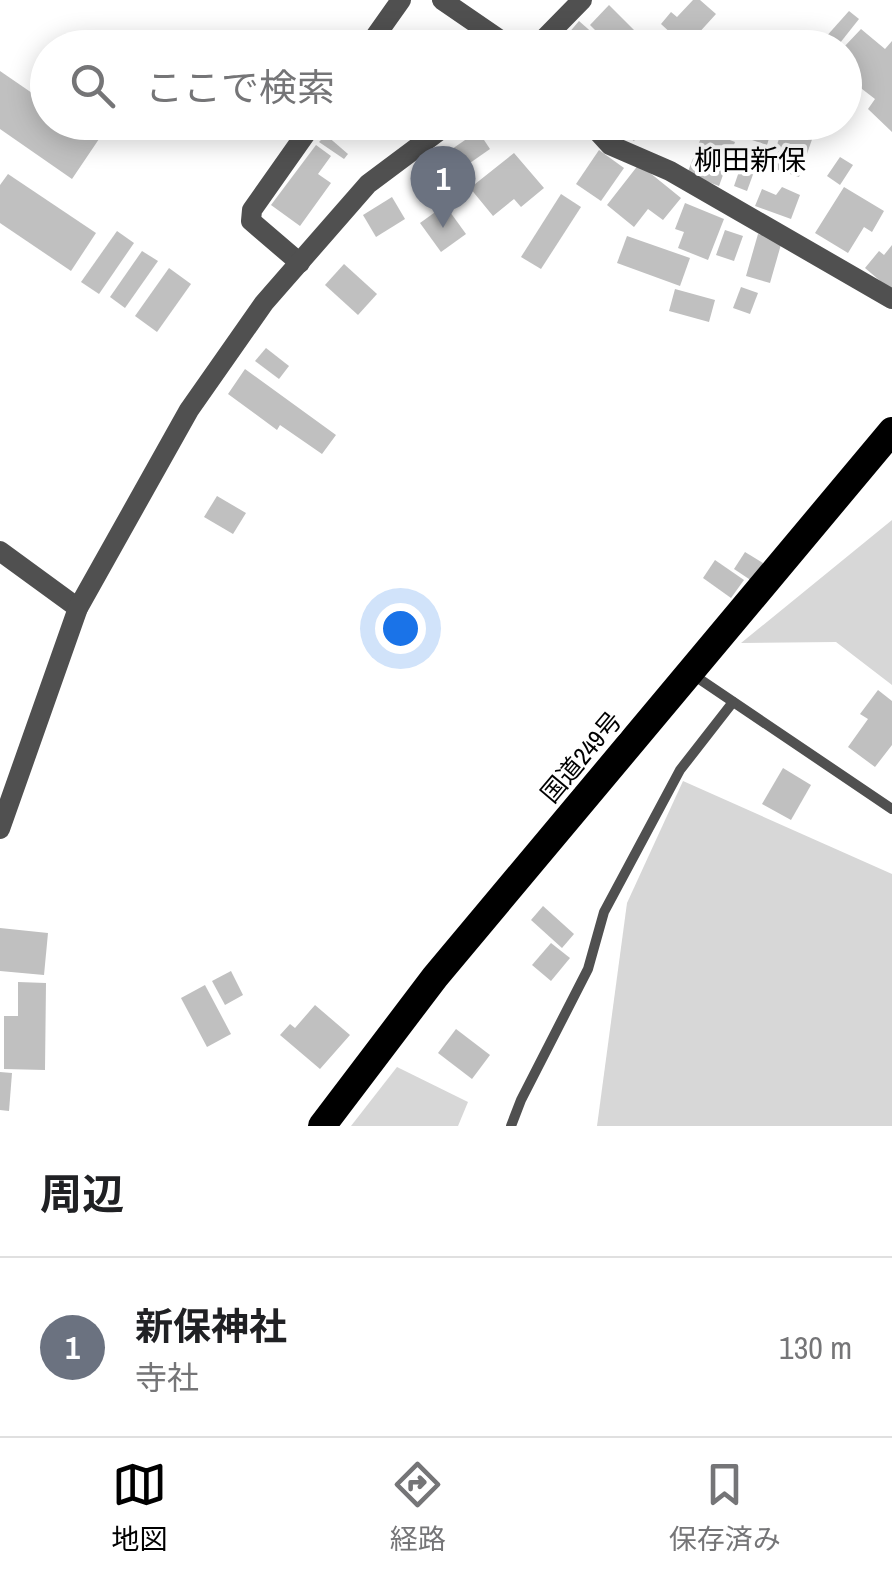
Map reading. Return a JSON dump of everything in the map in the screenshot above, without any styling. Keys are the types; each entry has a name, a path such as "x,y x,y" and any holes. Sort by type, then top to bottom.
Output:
{"highway":[{"name":"国道249号","path":"322,1126 435,977 892,431"}],"street":[{"path":"380,30 401,0"},
{"path":"442,0 486,30"},
{"path":"553,30 582,0"},
{"path":"300,263 250,221 252,210 301,140"},
{"path":"0,829 78,608 189,410 264,303 368,184 427,140"},
{"path":"605,140 670,171 892,299"},
{"path":"0,551 78,608"}],"lane":[{"path":"691,674 892,809"},
{"path":"511,1126 588,969 604,912 680,770 734,702"}],"shaded area":[{"path":"892,520 892,685 836,642 741,643"},
{"path":"683,781 892,874 892,1126 597,1126 627,903"},
{"path":"397,1067 468,1102 458,1126 351,1126"}],"building":[{"path":"693,0 700,0 716,14 701,30 668,30 661,24 671,12 677,17"},
{"path":"609,5 634,30 595,30 590,25"},
{"path":"849,11 859,19 850,30 832,30"},
{"path":"579,21 589,30 571,30"},
{"path":"860,30 885,49 892,41 892,132 868,109 875,99 862,89"},
{"path":"0,71 30,92 30,140 98,140 72,179 0,129"},
{"path":"332,140 348,154 344,159 319,142"},
{"path":"465,140 484,140 490,149 454,174 442,156"},
{"path":"700,140 735,142 719,186 687,174"},
{"path":"779,140 812,140 799,177 769,167"},
{"path":"316,145 331,156 318,174 331,183 300,226 271,205"},
{"path":"599,150 624,168 601,201 576,184"},
{"path":"514,153 544,188 521,207 514,199 493,216 470,188"},
{"path":"745,154 759,158 747,191 734,186"},
{"path":"840,157 853,165 840,185 827,176"},
{"path":"639,164 681,198 663,220 648,209 634,227 607,205"},
{"path":"8,174 96,233 71,271 0,223 0,185"},
{"path":"782,187 800,195 791,219 755,206 762,189 776,195"},
{"path":"844,187 884,211 872,232 864,227 848,253 815,233"},
{"path":"561,194 581,207 541,269 521,257"},
{"path":"392,197 405,219 376,237 363,215"},
{"path":"685,203 724,219 708,260 678,248 684,232 675,229"},
{"path":"445,205 466,234 441,252 420,223"},
{"path":"725,230 743,236 734,261 716,255"},
{"path":"117,231 134,243 99,294 81,282"},
{"path":"758,234 782,241 770,283 746,276"},
{"path":"627,236 690,258 680,286 617,263"},
{"path":"892,245 892,291 865,268 879,251 884,255"},
{"path":"142,251 158,261 125,308 110,297"},
{"path":"344,264 377,294 358,315 325,285"},
{"path":"169,268 191,284 157,332 135,316"},
{"path":"741,287 758,293 750,314 733,308"},
{"path":"675,289 715,300 709,322 669,311"},
{"path":"266,348 289,366 279,379 255,361"},
{"path":"245,369 336,435 322,454 280,425 277,430 228,394"},
{"path":"217,496 246,513 233,534 204,517"},
{"path":"745,552 763,563 752,581 734,569"},
{"path":"715,560 744,580 731,598 703,578"},
{"path":"878,690 892,701 892,745 875,767 848,747 868,719 860,714"},
{"path":"783,768 811,785 791,820 762,804"},
{"path":"543,906 574,934 562,948 531,920"},
{"path":"0,928 48,933 44,975 0,971"},
{"path":"551,943 570,958 551,981 532,965"},
{"path":"231,971 243,995 225,1005 212,981"},
{"path":"18,982 46,983 45,1070 4,1069 4,1016 18,1016"},
{"path":"205,985 231,1034 207,1047 181,998"},
{"path":"315,1005 350,1035 320,1069 280,1035 290,1024 295,1028"},
{"path":"456,1029 490,1055 472,1079 438,1053"},
{"path":"0,1072 12,1073 9,1111 0,1110"}],"place":[{"name":"新保神社","path":"443,228"}],"district":[{"name":"柳田新保","path":"750,160"}]}
